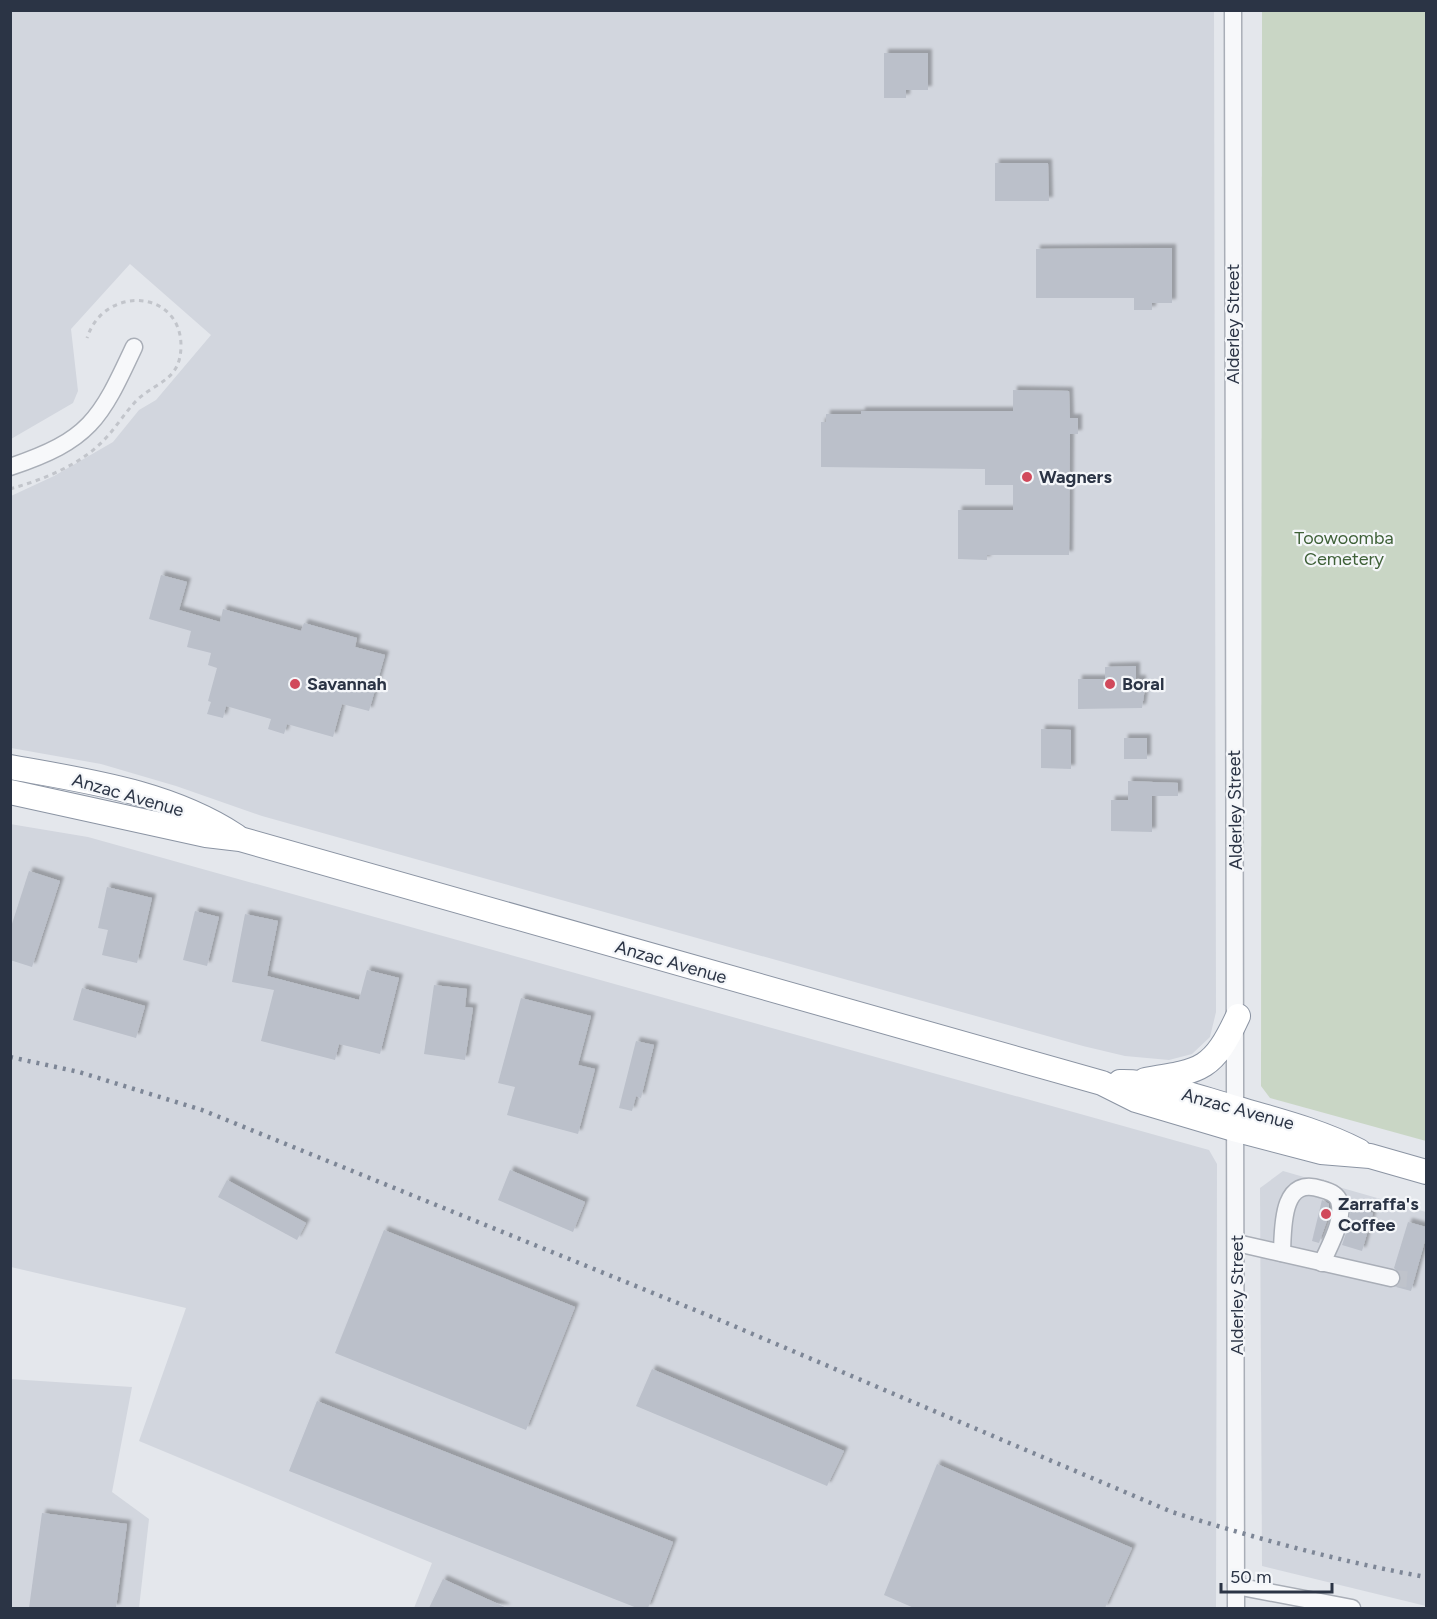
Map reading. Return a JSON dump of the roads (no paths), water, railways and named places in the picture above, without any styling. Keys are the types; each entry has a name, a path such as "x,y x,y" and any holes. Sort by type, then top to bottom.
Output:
{"highway":[{"name":"Anzac Avenue","path":"10,767 95,782 147,796 210,819 240,839"},
{"name":"Anzac Avenue","path":"10,792 206,835 240,839 1102,1083 1136,1100 1326,1134 1370,1156 1426,1172"},
{"path":"1131,1082 1185,1074 1202,1067 1223,1048 1238,1016"},
{"name":"Anzac Avenue","path":"1102,1083 1131,1082 1237,1119"}],"street":[{"name":"Alderley Street","path":"1233,10 1234,753 1238,1016 1236,1608"},
{"path":"10,467 64,444 97,419 108,403 134,347"},
{"path":"1282,1253 1284,1212 1291,1195 1299,1189 1320,1188 1335,1194 1339,1200 1340,1210 1333,1239 1322,1263"},
{"path":"1237,1243 1391,1278"},
{"path":"1236,1586 1352,1608"}],"tunnel":[{"path":"1391,1278 1415,1280"}],"railway":[{"path":"10,1057 79,1072 202,1110 722,1321 1172,1512 1298,1549 1426,1577"}],"place":[{"name":"Wagners","path":"1027,477"},
{"name":"Savannah","path":"295,684"},
{"name":"Boral","path":"1110,684"},
{"name":"Zarraffa's Coffee","path":"1326,1214"}],"park label":[{"name":"Toowoomba Cemetery","path":"1344,548"}]}
